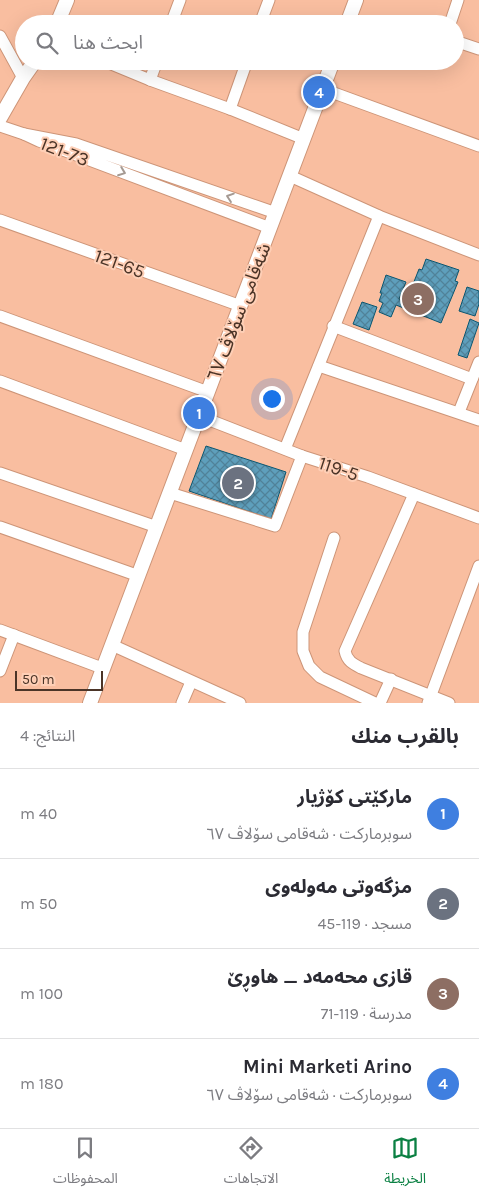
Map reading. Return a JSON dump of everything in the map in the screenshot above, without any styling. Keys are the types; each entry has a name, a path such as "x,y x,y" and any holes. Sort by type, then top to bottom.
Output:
{"street":[{"path":"61,15 67,0"},
{"path":"174,15 180,0"},
{"path":"263,15 269,0"},
{"path":"350,15 356,0"},
{"path":"453,15 458,0"},
{"path":"0,36 15,63"},
{"path":"464,44 479,49"},
{"path":"19,70 23,78"},
{"path":"0,118 29,70"},
{"path":"126,70 304,139"},
{"path":"150,80 154,70"},
{"path":"230,109 244,70"},
{"name":"شەقامی سۆلاڤ ٦٧","path":"90,703 330,70"},
{"path":"323,89 479,146"},
{"path":"0,126 24,134"},
{"name":"121-73","path":"24,134 76,144 276,213"},
{"name":"121-73","path":"24,134 270,228"},
{"path":"290,176 379,216 479,255"},
{"path":"285,449 333,326 379,216"},
{"name":"121-65","path":"0,220 240,306"},
{"path":"0,316 208,392"},
{"path":"333,326 472,379"},
{"path":"459,412 479,362"},
{"path":"319,366 479,420"},
{"path":"0,381 186,450"},
{"name":"119-5","path":"199,416 302,456 479,518"},
{"path":"170,493 275,526 302,456"},
{"path":"0,473 157,527"},
{"path":"414,494 345,651 346,657 350,662 361,668 392,679 429,699 449,703"},
{"path":"0,527 138,576"},
{"path":"334,538 303,632 303,651 310,666 320,677 375,703"},
{"path":"429,699 474,595 479,566"},
{"path":"0,630 102,668"},
{"path":"0,671 14,635"},
{"path":"112,645 240,703"},
{"path":"380,703 392,679"},
{"path":"182,703 191,682"}],"building":[{"path":"426,259 459,270 455,281 458,282 441,323 396,305 391,317 379,312 383,303 379,301 382,293 380,293 386,275 406,282 399,299 406,302 419,269 422,270"},
{"path":"467,287 479,291 479,304 475,316 459,311"},
{"path":"362,302 377,307 369,330 353,324"},
{"path":"470,319 479,323 467,358 458,355"},
{"path":"206,446 286,472 271,519 189,491"}],"place":[{"name":"Mini Marketi Arino","path":"319,92"},
{"name":"قازی محەمەد _ هاوڕێ","path":"418,299"},
{"name":"مارکێتی کۆژیار","path":"199,413"},
{"name":"مزگەوتی مەولەوی","path":"238,483"}]}
